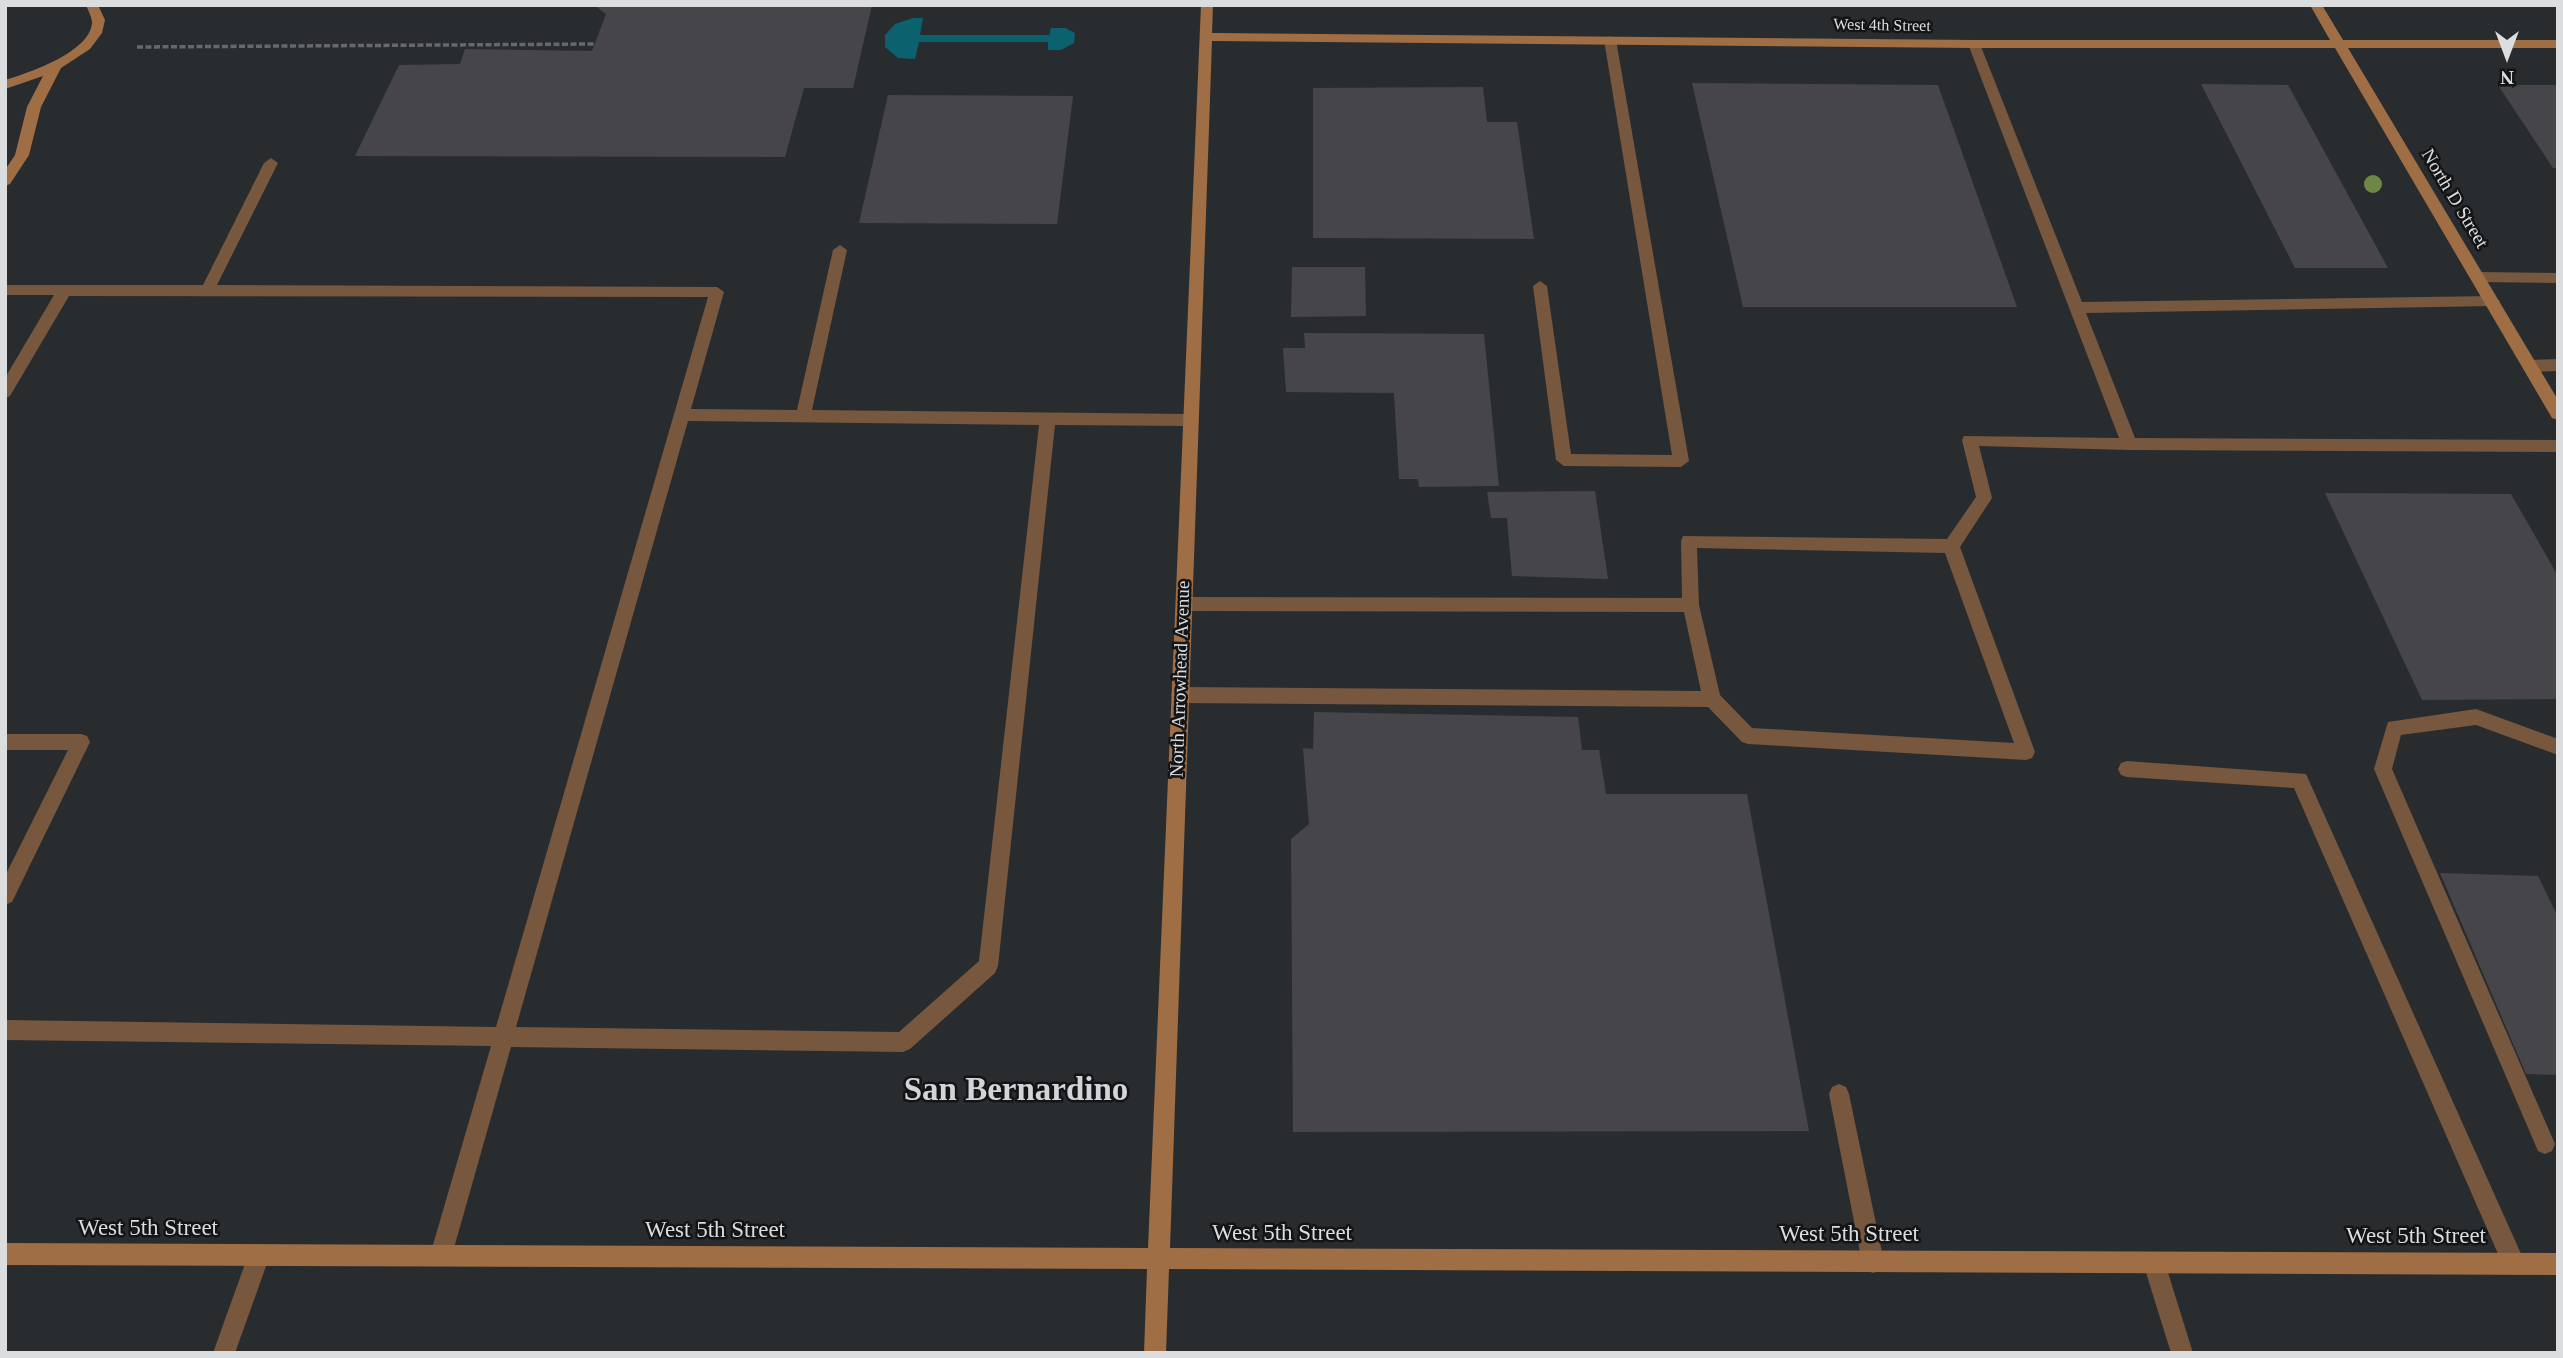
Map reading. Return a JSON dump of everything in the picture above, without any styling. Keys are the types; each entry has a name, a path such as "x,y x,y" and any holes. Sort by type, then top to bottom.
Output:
{"main road":[{"name":"North Arrowhead Avenue","path":"1155,1353 1207,5"},
{"name":"North D Street","path":"2316,5 2558,414"},
{"path":"5,85 29,79 54,68 75,54 90,39 97,24 96,7"},
{"name":"West 4th Street","path":"1206,37 1974,44 2558,44"},
{"path":"5,181 22,155 34,107 54,68"},
{"name":"West 5th Street","path":"5,1254 2558,1264"}],"street":[{"path":"1540,286 1564,460 1681,461 1610,40"},
{"path":"1974,44 2129,444"},
{"path":"207,291 271,163"},
{"path":"803,416 841,250"},
{"path":"2479,277 2558,278"},
{"path":"5,290 717,292 441,1255"},
{"path":"5,392 65,290"},
{"path":"2077,308 2493,301"},
{"path":"2530,366 2558,365"},
{"path":"682,415 1191,420"},
{"path":"5,1030 903,1042 988,966 1048,418"},
{"path":"1951,546 1984,498 1970,440 2129,444 2558,446"},
{"path":"1689,541 1951,546 2026,751 1748,736 1712,699 1691,605 1689,541"},
{"path":"1184,604 1691,605"},
{"path":"1180,695 1712,699"},
{"path":"2545,1144 2383,769 2394,728 2476,717 2558,747"},
{"path":"5,742 81,743 5,896"},
{"path":"2126,769 2300,780 2514,1264"},
{"path":"1839,1094 1872,1262"},
{"path":"224,1353 259,1255"},
{"path":"2154,1263 2182,1353"}],"path":[{"path":"137,47 595,44"}],"water":[{"path":"923,18 920,35 1049,35 1051,28 1065,28 1075,33 1074,43 1061,50 1048,50 1048,42 919,42 915,59 898,58 885,47 885,35 895,24"}],"building":[{"path":"594,5 872,5 853,88 804,88 785,157 355,156 399,65 460,64 465,49 592,51 606,14"},
{"path":"1692,83 1938,85 2017,307 1743,307"},
{"path":"2201,84 2288,85 2388,268 2295,268"},
{"path":"2498,85 2558,85 2558,168 2553,168"},
{"path":"1483,87 1487,122 1517,122 1534,239 1313,238 1313,88"},
{"path":"888,95 1073,96 1057,224 859,223"},
{"path":"1292,267 1365,267 1366,316 1291,317"},
{"path":"1304,333 1484,334 1499,486 1419,487 1418,479 1399,479 1394,393 1286,392 1283,348 1305,348"},
{"path":"1595,491 1608,579 1512,576 1507,518 1491,518 1487,492"},
{"path":"2325,493 2511,494 2558,576 2558,699 2422,700"},
{"path":"1314,712 1578,717 1582,750 1599,750 1606,794 1747,794 1809,1131 1293,1132 1291,839 1309,824 1303,748 1313,749"},
{"path":"2440,873 2538,876 2558,917 2558,1075 2526,1074"}],"district":[{"name":"San Bernardino","path":"1016,1091"}]}
